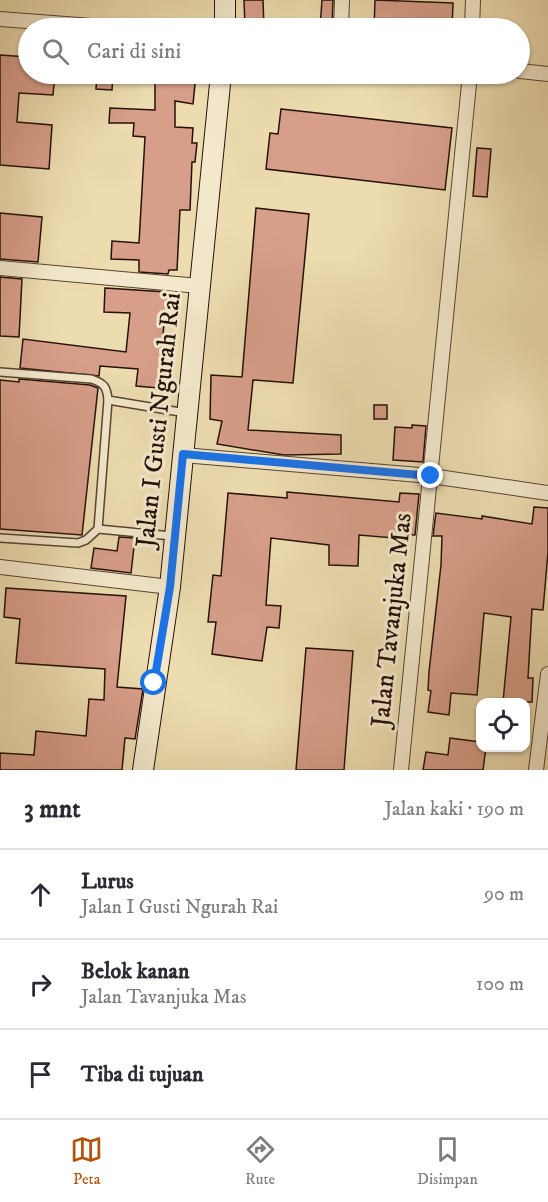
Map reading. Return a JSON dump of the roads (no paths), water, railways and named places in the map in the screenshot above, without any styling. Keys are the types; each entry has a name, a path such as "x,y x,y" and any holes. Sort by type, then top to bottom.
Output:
{"main road":[{"path":"225,0 225,18"},
{"name":"Jalan I Gusti Ngurah Rai","path":"143,770 170,587 220,84"}],"street":[{"path":"341,18 342,0"},
{"path":"472,18 473,0"},
{"path":"0,19 18,20"},
{"path":"530,72 548,74"},
{"name":"Jalan Tavanjuka Mas","path":"401,770 469,84"},
{"path":"0,268 199,286"},
{"path":"183,454 431,476 548,493"},
{"path":"0,567 170,587"},
{"path":"536,770 548,674"}],"lane":[{"path":"0,372 91,379 102,382 107,388 108,400 98,529 86,540 78,543 0,538"},
{"path":"108,400 187,413"},
{"path":"98,529 175,537"}]}
